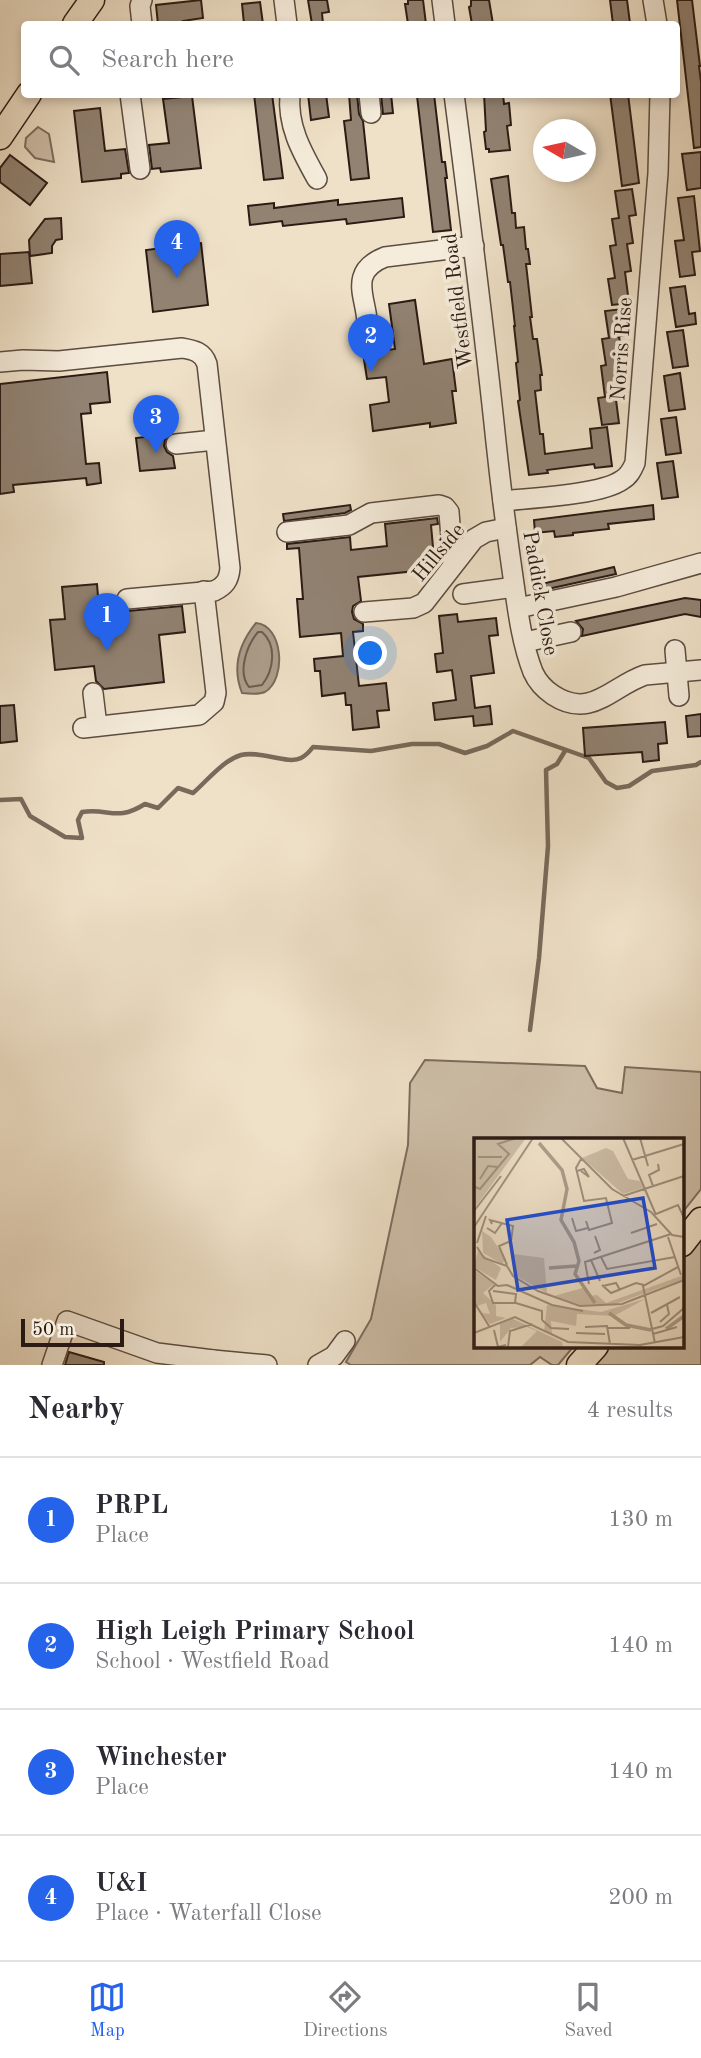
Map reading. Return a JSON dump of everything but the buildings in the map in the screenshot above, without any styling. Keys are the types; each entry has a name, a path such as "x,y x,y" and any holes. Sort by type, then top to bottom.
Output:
{"main road":[{"path":"77,21 92,0"},
{"path":"0,137 26,98"},
{"path":"684,1241 701,1220"},
{"path":"579,1365 594,1348"}],"street":[{"path":"142,0 142,21"},
{"path":"285,0 287,21"},
{"path":"442,0 445,21"},
{"path":"653,0 656,21"},
{"path":"131,98 140,169"},
{"path":"290,98 289,112 293,129 317,179"},
{"name":"Westfield Road","path":"455,98 503,502"},
{"name":"Norris Rise","path":"503,502 606,487 624,479 635,463 659,163 660,98"},
{"path":"366,332 368,317 362,300 361,285 373,264 384,257 474,246"},
{"path":"0,362 58,361 182,348 204,356 230,568 226,583 214,591 127,599"},
{"path":"176,444 215,440"},
{"name":"Paddick Close","path":"503,502 524,642 534,674 551,694 567,702 586,704 599,701 645,675 701,670"},
{"path":"287,532 349,525 371,513 442,505 449,512 453,564"},
{"name":"Hillside","path":"364,612 418,606 428,598 468,544 479,535 506,527"},
{"path":"517,608 616,587 701,563"},
{"path":"463,594 514,587"},
{"path":"93,693 90,727 192,716 204,712 214,702 216,694 204,592"},
{"path":"524,642 571,632"},
{"path":"676,650 679,696"},
{"path":"52,1365 67,1321 156,1359 267,1365"},
{"path":"318,1365 334,1356 345,1341"}],"shaded area":[{"path":"38,127 49,134 54,162 35,158 25,147 26,138"},
{"path":"425,1060 585,1066 597,1088 622,1093 625,1067 701,1072 701,1189 684,1210 684,1138 474,1138 474,1348 572,1348 558,1365 552,1365 540,1357 530,1365 351,1365 346,1362 371,1319 408,1145 410,1083"},
{"path":"701,1234 701,1365 589,1365 603,1348 684,1348 684,1254"}],"water":[{"path":"256,623 265,626 277,642 277,676 265,692 242,693 238,674 239,656 245,639"}],"waterway":[{"path":"0,800 21,799 30,816 65,837 82,838 78,820 82,812 120,813 145,804 158,808 178,788 193,793 227,762 248,754 295,760 313,747 371,751 412,744 439,744 465,753 487,746 513,731 589,758 606,782 617,788 629,786 652,771 701,762"},
{"path":"530,1030 548,846 546,770 557,764 565,751"}],"place":[{"name":"U&I","path":"177,278"},
{"name":"High Leigh Primary School","path":"371,372"},
{"name":"Winchester","path":"156,453"},
{"name":"PRPL","path":"107,651"}]}
